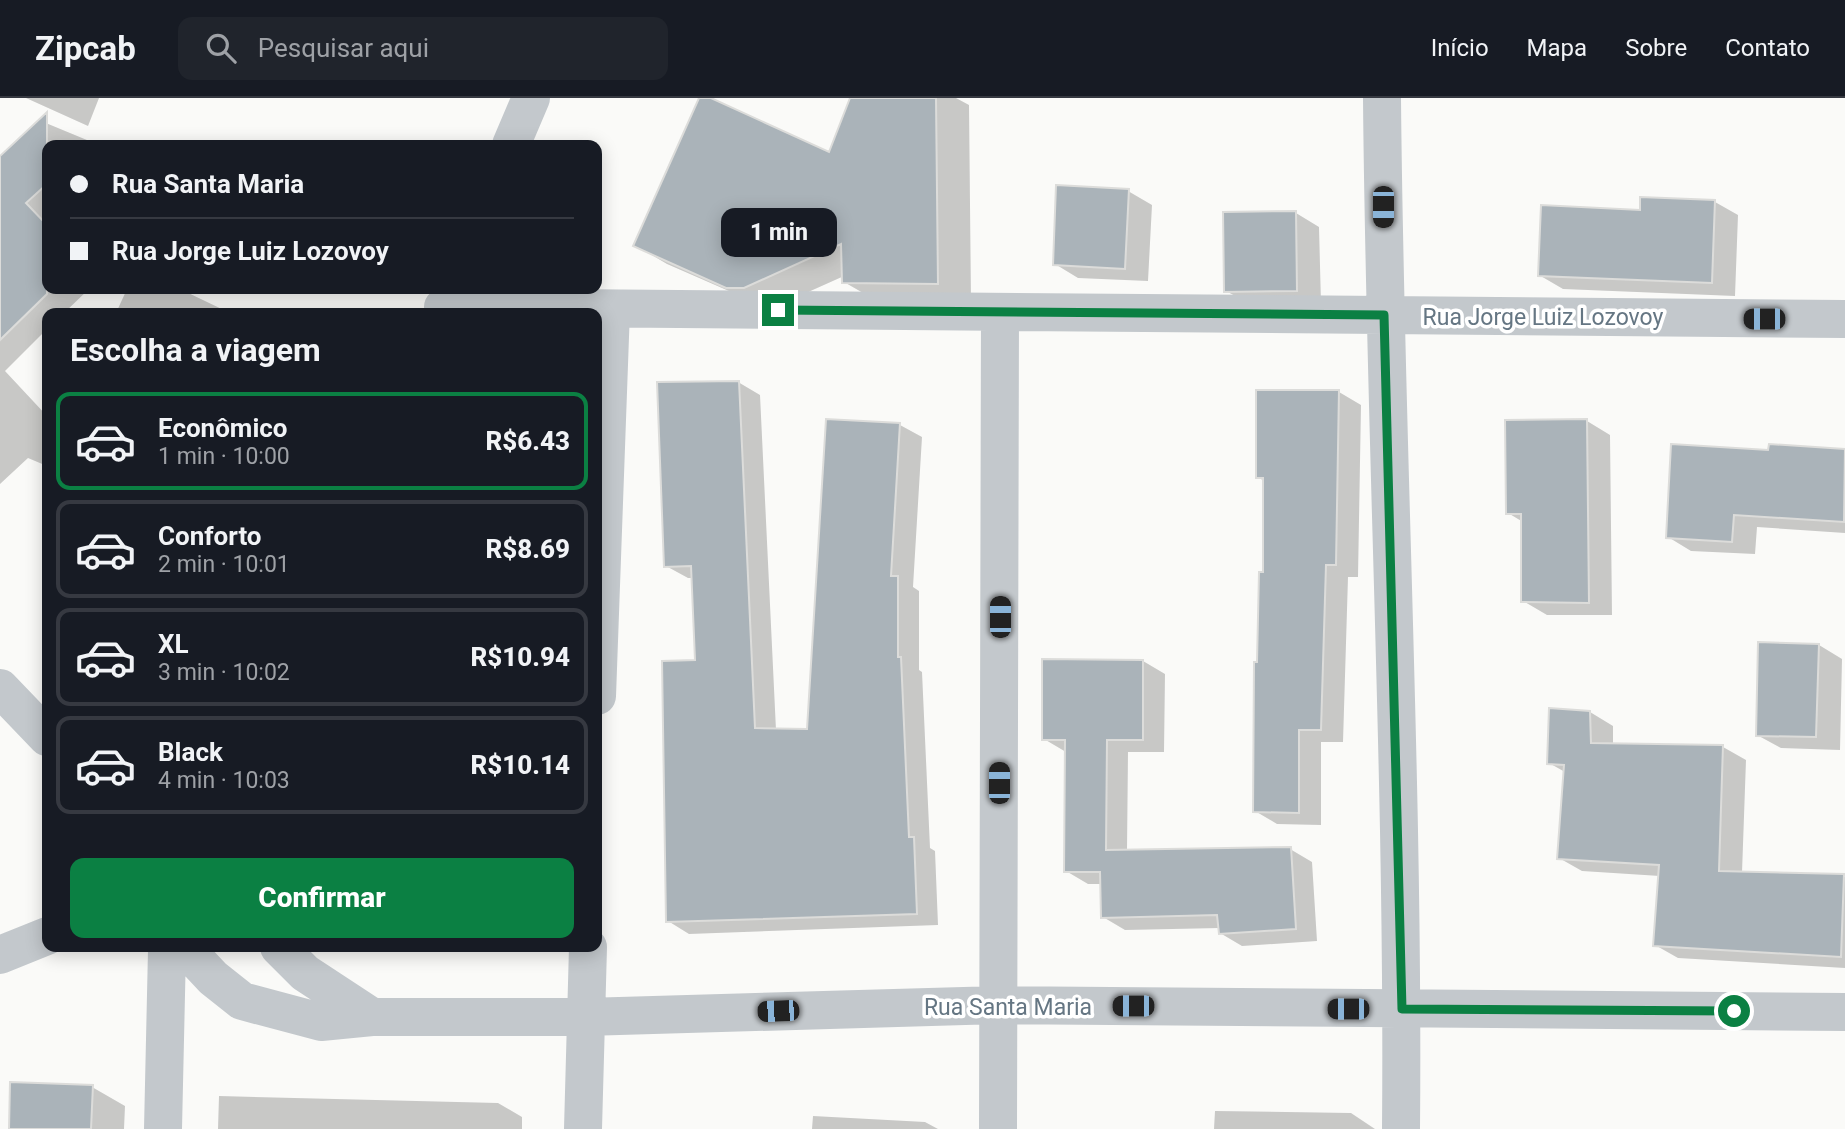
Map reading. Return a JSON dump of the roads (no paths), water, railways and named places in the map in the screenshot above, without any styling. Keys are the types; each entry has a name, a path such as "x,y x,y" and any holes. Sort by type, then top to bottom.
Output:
{"street":[{"path":"513,140 531,98"},
{"path":"1382,98 1384,315 1402,1009 1401,1129"},
{"name":"Rua Jorge Luiz Lozovoy","path":"444,303 583,308"},
{"name":"Rua Jorge Luiz Lozovoy","path":"602,309 1845,319"},
{"path":"602,558 611,309"},
{"path":"998,1129 1000,312"},
{"path":"0,688 42,732"},
{"path":"0,955 42,938"},
{"path":"163,1129 171,952"},
{"name":"Rua Santa Maria","path":"178,952 242,1001 321,1022 372,1017 585,1017 999,1005 1845,1012"},
{"path":"284,952 305,972 372,1017"},
{"path":"583,1129 588,952"}]}
